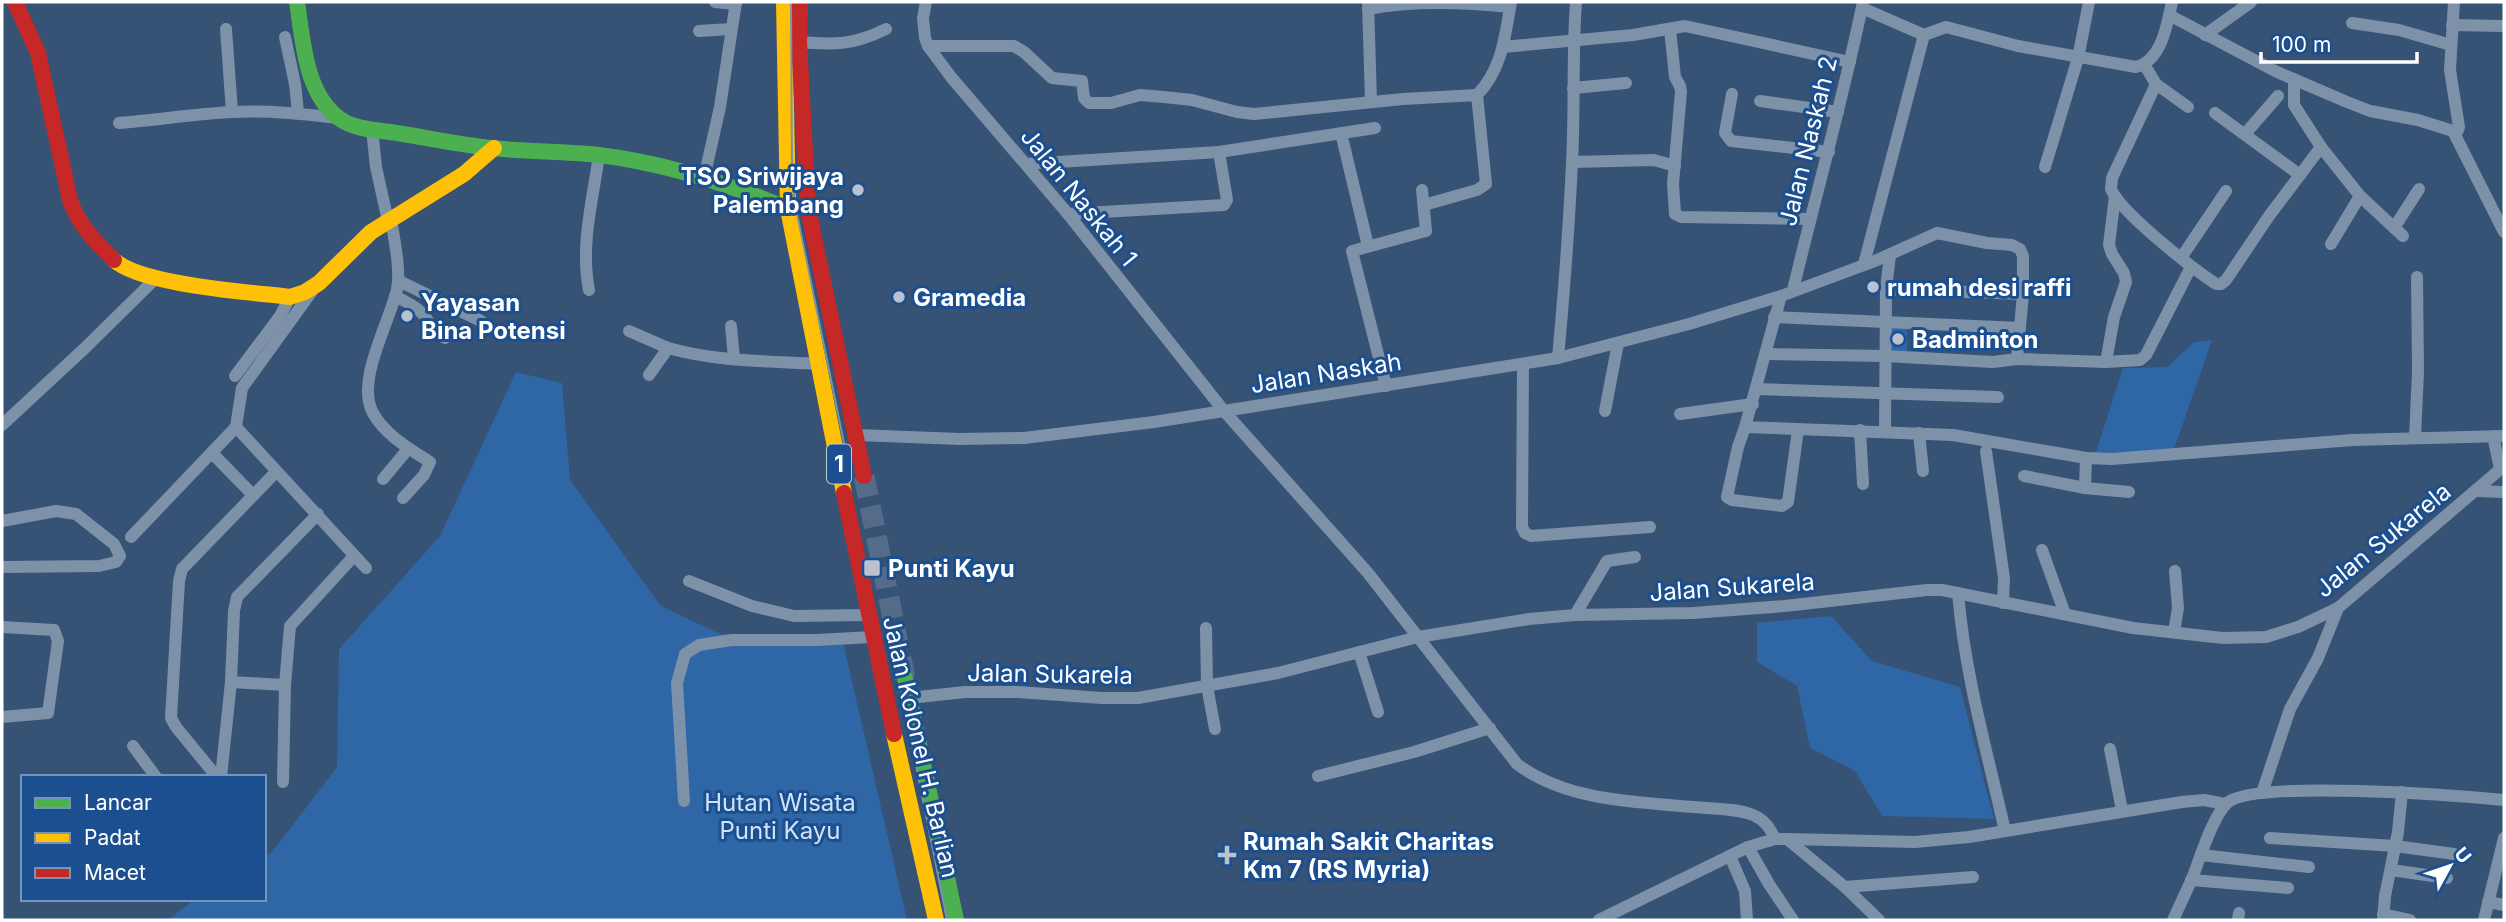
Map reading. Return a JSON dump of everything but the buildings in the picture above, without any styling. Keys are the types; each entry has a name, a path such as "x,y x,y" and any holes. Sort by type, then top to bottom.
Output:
{"main road":[{"path":"15,2 38,53 59,155 76,218 84,230 122,268 155,279 289,298 305,292 319,283 371,232 464,174 494,148"},
{"path":"297,2 308,61 319,94 339,118 372,129 494,148 600,155 632,160 704,178 757,195 788,209"},
{"name":"Jalan Kolonel H. Barlian","path":"784,2 788,209 872,637 936,920"},
{"name":"1","path":"800,2 808,209 864,476"},
{"name":"Jalan Kolonel H. Barlian","path":"905,678 956,920"}],"street":[{"path":"704,178 720,107 736,3 715,2"},
{"path":"926,2 923,30 928,46 1014,46 1052,78 1082,81 1084,98 1089,103 1111,103 1140,96 1164,97 1192,100 1254,114 1477,95"},
{"path":"1371,102 1368,5 1408,2 1511,4 1503,47 1492,77 1477,95 1486,184 1478,190 1424,205"},
{"path":"1558,358 1568,257 1576,2"},
{"path":"2045,167 2078,58 2089,2"},
{"path":"2205,35 2251,2"},
{"path":"1863,5 1924,35 1946,27 2078,58 2132,66 2144,64 2154,57 2170,8 2205,35 2294,79 2370,111 2418,120 2453,131 2459,127 2451,79 2454,2"},
{"name":"Jalan Naskah 2","path":"1798,430 1788,502 1782,506 1732,500 1727,497 1738,447 1767,354 1774,317 1787,293 1829,152 1863,5"},
{"path":"2352,23 2399,30 2451,45"},
{"path":"2452,25 2504,26"},
{"path":"1503,47 1691,27 1850,62"},
{"path":"226,29 232,112"},
{"path":"699,31 731,29"},
{"path":"800,42 850,43 864,40 886,29"},
{"path":"1670,29 1675,77 1680,86 1673,205 1677,216 1810,219"},
{"path":"1864,264 1924,35"},
{"path":"285,37 298,112"},
{"name":"Jalan Naskah 1","path":"928,46 951,77 1068,214 1224,411 1340,539 1517,764 1550,785 1569,791 1640,802 1745,813 1765,822 1781,839 1845,887 1879,920"},
{"path":"2144,64 2156,84 2188,107"},
{"path":"2294,79 2294,105 2321,147 2360,196 2398,232 2418,189"},
{"path":"1573,88 1626,83"},
{"path":"2156,84 2112,178 2111,189 2115,196 2181,258 2216,284 2224,282 2321,147"},
{"path":"1732,94 1725,133 1731,141 1829,152"},
{"path":"2245,134 2278,96"},
{"path":"1760,101 1838,113"},
{"path":"119,123 232,112 298,112 339,118"},
{"path":"2215,113 2300,175"},
{"path":"1026,164 1219,152 1375,128"},
{"path":"372,129 376,167 390,220 398,281 371,369 368,392 373,414 408,449 430,463 424,475 403,498"},
{"path":"2453,131 2504,232"},
{"path":"1341,133 1368,246"},
{"path":"1068,214 1224,205 1227,200 1219,152"},
{"path":"589,289 585,248 600,155"},
{"path":"1572,162 1654,160 1675,166"},
{"path":"1386,386 1352,253 1355,249 1426,231 1422,190"},
{"path":"2181,258 2226,191"},
{"path":"2106,362 2114,317 2126,282 2109,245 2115,196"},
{"path":"2331,244 2360,196"},
{"name":"Jalan Naskah","path":"857,435 960,439 1024,438 1224,411 1558,358 1689,324 1787,293 1890,255 1937,233 2020,249 2023,256 2023,293 2017,359"},
{"path":"1885,430 1886,289 1890,255"},
{"path":"1767,354 1885,356 1993,362 2017,359 2106,362 2140,360 2145,357 2191,267"},
{"path":"2415,438 2418,371 2417,276"},
{"path":"2,425 155,279"},
{"path":"398,281 481,321"},
{"path":"131,537 236,427 242,388 319,283"},
{"path":"1886,289 2023,293"},
{"path":"395,296 418,309 430,321 433,332 445,338"},
{"path":"235,376 280,316 289,298"},
{"path":"1774,317 2020,328"},
{"path":"731,326 734,359"},
{"path":"629,331 668,348 699,356 820,364"},
{"path":"1605,411 1618,343"},
{"path":"649,375 668,348"},
{"path":"1523,364 1522,527 1525,533 1531,536 1650,527"},
{"path":"1756,389 1998,397"},
{"path":"1681,414 1752,404"},
{"path":"236,427 366,568"},
{"path":"1745,427 1885,430 1952,435 2086,458 2112,459 2353,440 2499,436 2502,467"},
{"path":"1860,430 1863,484"},
{"path":"1920,433 1923,471"},
{"path":"383,479 408,449"},
{"path":"1986,451 2004,578 2003,603"},
{"path":"212,453 253,495"},
{"path":"2085,488 2086,458"},
{"name":"Jalan Sukarela","path":"909,698 965,692 1018,692 1139,698 1278,673 1418,636 1493,624 1575,614 1693,613 1785,606 1927,590 1958,593 2133,628 2223,638 2266,637 2338,608 2502,467"},
{"path":"217,775 176,727 172,718 179,581 182,569 276,471"},
{"path":"2024,476 2085,488 2129,492"},
{"path":"2476,491 2504,492"},
{"path":"2,521 56,511 76,514 114,544 120,556 116,562 99,566 2,567"},
{"path":"219,775 231,682 237,597 318,514"},
{"path":"2042,550 2065,614"},
{"path":"284,782 285,685 290,626 354,556"},
{"path":"1575,614 1607,561 1635,557"},
{"path":"2174,632 2178,608 2175,572"},
{"path":"700,586 752,606 794,616 868,615"},
{"path":"1958,593 1963,648 2005,831"},
{"path":"2262,793 2290,709 2318,658 2338,608"},
{"path":"2,627 54,630 58,641 48,713 2,717"},
{"path":"1206,628 1207,686 1215,729"},
{"path":"684,801 677,683 685,654 699,645 732,640 831,640 872,637"},
{"path":"1359,652 1378,712"},
{"path":"231,682 285,685"},
{"path":"1318,776 1414,752 1490,728"},
{"path":"133,746 155,775"},
{"path":"2110,749 2122,810"},
{"path":"2402,792 2383,917 2410,920"},
{"path":"1599,920 1621,915 1748,847 1781,839 1915,842 2005,831 2122,810 2192,801 2225,804 2239,797 2262,793 2402,792 2504,800"},
{"path":"2173,920 2225,804"},
{"path":"2270,838 2395,846 2454,854"},
{"path":"2484,920 2504,838"},
{"path":"1748,847 1793,920"},
{"path":"2201,855 2309,867"},
{"path":"1730,856 1745,891 1747,920"},
{"path":"2391,870 2447,878"},
{"path":"1845,887 1973,877"},
{"path":"2191,880 2288,888"},
{"path":"2488,902 2504,905"}],"green space":[{"name":"Badminton","path":"1889,325 1907,326 1907,353 1889,353"},
{"path":"2212,340 2171,458 2095,455 2123,368 2167,367 2194,342"},
{"name":"Hutan Wisata Punti Kayu","path":"516,372 562,383 570,480 661,606 720,634 843,642 907,920 168,920 192,901 266,901 266,855 272,852 337,767 339,649 440,536"},
{"path":"1831,616 1872,661 1960,687 1994,819 1882,816 1855,771 1810,748 1797,686 1757,662 1757,623"}],"tunnel":[{"path":"864,476 905,678"}],"tram line":[{"path":"791,2 792,179 795,204 845,448"},
{"path":"900,685 947,920"}],"traffic: fast":[{"path":"297,2 304,50 319,96 328,108 346,123 480,147 599,155 647,163 719,183 788,209"},
{"path":"905,678 956,920"}],"traffic: slow":[{"path":"784,2 788,209 844,493"},
{"path":"114,260 147,276 224,290 290,297 319,283 371,232 464,174 494,148"},
{"path":"894,734 936,920"}],"traffic: jam":[{"path":"15,2 38,53 70,200 83,225 114,260"},
{"path":"800,2 799,42 808,209 864,476"},
{"path":"844,493 894,734"}],"place":[{"name":"TSO Sriwijaya Palembang","path":"858,190"},
{"name":"rumah desi raffi","path":"1873,287"},
{"name":"Gramedia","path":"899,297"},
{"name":"Yayasan Bina Potensi","path":"407,316"},
{"name":"Badminton","path":"1898,339"},
{"name":"Punti Kayu","path":"872,568"},
{"name":"Rumah Sakit Charitas Km 7 (RS Myria)","path":"1227,855"}]}
